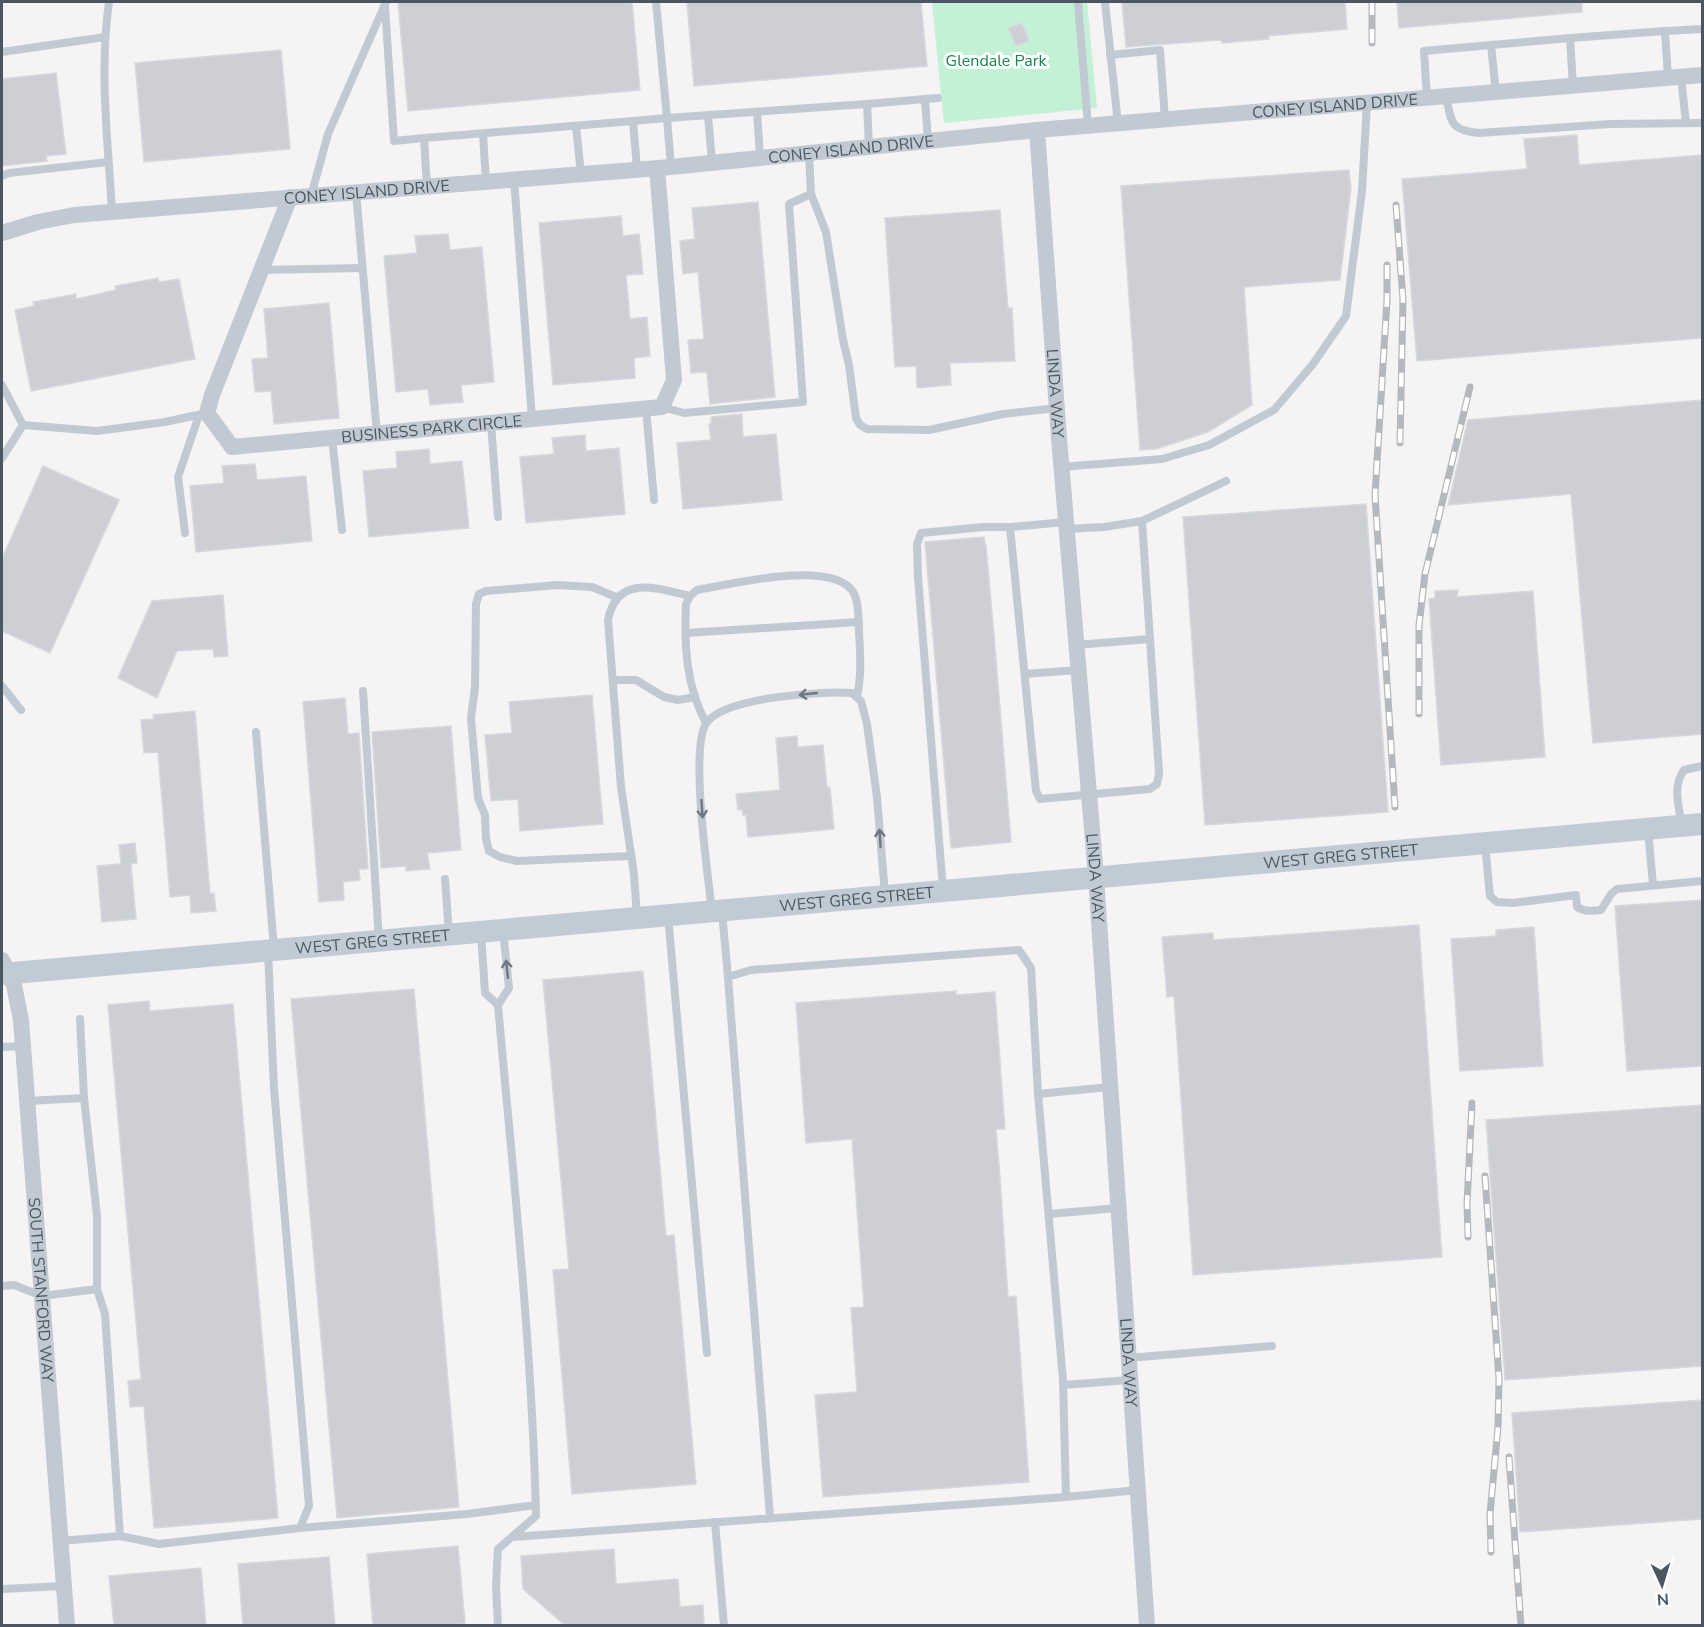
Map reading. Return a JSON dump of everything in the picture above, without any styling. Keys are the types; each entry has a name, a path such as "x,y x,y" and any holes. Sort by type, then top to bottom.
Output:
{"main road":[{"name":"WEST GREG STREET","path":"4,969 379,941 1692,825"}],"street":[{"name":"CONEY ISLAND DRIVE","path":"2,233 38,222 74,215 712,163 1037,130 1702,75"},
{"name":"LINDA WAY","path":"1037,130 1061,466 1096,877 1147,1626"},
{"path":"654,407 674,380 664,167"},
{"path":"203,414 290,197"},
{"name":"BUSINESS PARK CIRCLE","path":"203,414 232,447 654,407"},
{"name":"SOUTH STANFORD WAY","path":"4,969 18,1000 67,1626"}],"lane":[{"path":"109,2 103,79 112,212"},
{"path":"656,2 667,118 664,167"},
{"path":"1078,2 1088,126"},
{"path":"1105,2 1118,124"},
{"path":"385,3 394,141 938,98"},
{"path":"311,196 328,134 385,3"},
{"path":"1427,98 1424,51 1702,29"},
{"path":"1665,31 1686,123"},
{"path":"2,52 105,37"},
{"path":"1570,38 1573,86"},
{"path":"1491,45 1496,93"},
{"path":"1110,55 1161,50 1165,120"},
{"path":"1446,97 1453,123 1459,129 1467,132 1610,123 1702,123"},
{"path":"925,99 928,141"},
{"path":"1061,466 1162,459 1209,445 1274,410 1313,364 1346,316 1362,191 1367,103"},
{"path":"867,104 869,147"},
{"path":"757,112 760,157"},
{"path":"708,115 712,163"},
{"path":"633,121 637,169"},
{"path":"576,126 581,174"},
{"path":"483,134 486,182"},
{"path":"424,138 427,187"},
{"path":"809,153 811,194 826,232 856,418 860,425 867,429 929,430 1003,414 1057,408"},
{"path":"2,176 9,172 108,162"},
{"path":"514,179 532,419"},
{"path":"356,192 377,434"},
{"path":"654,500 654,407 684,413 802,402 789,204 811,194"},
{"path":"261,270 362,268"},
{"path":"2,385 23,425"},
{"path":"23,425 97,431 165,422 203,414"},
{"path":"185,533 178,477 203,414"},
{"path":"491,423 498,517"},
{"path":"2,458 23,425"},
{"path":"332,438 342,531"},
{"path":"943,891 918,578 917,544 921,533 984,527 1104,527 1142,521 1226,481"},
{"path":"1010,527 1036,791 1040,799 1150,789 1157,784 1160,773 1142,521"},
{"path":"706,723 688,673 686,604 697,590 752,580 791,575 828,576 841,581 850,588 856,597 859,622 860,683 857,696"},
{"path":"616,597 592,587 557,585 486,591 479,594 476,604 475,687 471,718 478,798 485,815 489,851 500,858 517,861 632,856"},
{"path":"637,918 632,856 621,787 608,620 616,597 626,591 652,587 690,596"},
{"path":"686,633 859,622"},
{"path":"1076,645 1150,639"},
{"path":"1025,674 1078,670"},
{"path":"613,680 636,680 664,697 678,700 695,697"},
{"path":"2,686 21,710"},
{"path":"363,691 379,941"},
{"path":"770,1517 728,977 703,827 700,736 706,723 716,713 756,701 827,693 852,693 857,696 861,701 867,724 877,797 880,851 886,896"},
{"path":"256,732 271,950 274,1088 309,1506 300,1527"},
{"path":"1692,825 1677,791 1678,782 1684,770 1702,766"},
{"path":"1648,830 1653,885"},
{"path":"1485,844 1490,896 1497,902 1513,903 1576,895 1577,908 1590,911 1601,910 1611,894 1617,890 1702,881"},
{"path":"445,879 449,934"},
{"path":"668,915 706,1353"},
{"path":"492,930 486,993 498,1005"},
{"path":"492,930 509,988 498,1005 522,1280 536,1505 536,1516 498,1549 496,1586 498,1626"},
{"path":"728,977 751,970 1019,950 1031,968 1038,1094 1063,1385 1066,1497"},
{"path":"80,1019 84,1098 97,1216 98,1289 105,1314 120,1536"},
{"path":"2,1047 22,1046"},
{"path":"1038,1094 1109,1087"},
{"path":"27,1101 84,1098"},
{"path":"1049,1214 1118,1208"},
{"path":"2,1286 14,1286 42,1296 98,1289"},
{"path":"1128,1358 1272,1346"},
{"path":"1063,1385 1130,1380"},
{"path":"512,1537 1138,1490"},
{"path":"60,1541 120,1536 159,1544 300,1527 467,1514 536,1505"},
{"path":"715,1522 724,1626"},
{"path":"2,1589 64,1586"}],"green space":[{"name":"Glendale Park","path":"932,2 1087,2 1097,108 944,123"}],"building":[{"path":"398,2 632,2 640,90 408,111"},
{"path":"687,2 921,2 927,66 694,86"},
{"path":"1122,2 1345,2 1347,29 1268,36 1269,39 1222,43 1221,40 1126,47"},
{"path":"1397,2 1582,2 1582,12 1399,28"},
{"path":"1022,23 1029,41 1016,46 1008,28"},
{"path":"281,50 290,149 144,162 135,63"},
{"path":"56,73 66,154 46,156 47,161 2,166 2,79"},
{"path":"1577,135 1579,165 1702,155 1702,338 1417,361 1402,179 1527,169 1524,139"},
{"path":"1349,170 1351,188 1340,280 1244,287 1252,405 1208,432 1156,449 1140,450 1121,186"},
{"path":"758,202 775,397 710,404 707,372 691,373 688,340 704,339 698,272 683,274 680,241 695,239 692,208"},
{"path":"1000,210 1008,308 1012,308 1015,361 950,363 951,385 917,388 916,366 895,367 885,218"},
{"path":"621,216 623,236 639,234 643,274 626,275 630,319 647,317 650,356 634,358 635,378 553,385 539,223"},
{"path":"448,234 450,250 482,247 494,382 461,385 463,402 430,405 428,389 396,392 384,256 417,253 415,236"},
{"path":"158,278 159,282 179,279 195,359 31,391 15,310 34,306 33,302 76,294 76,299 116,290 115,286"},
{"path":"329,303 339,418 274,424 271,391 255,392 252,359 268,358 264,309"},
{"path":"1702,400 1702,734 1593,743 1571,494 1448,505 1468,420"},
{"path":"742,414 743,437 776,434 782,500 683,509 677,443 711,440 709,424 711,424 711,417"},
{"path":"585,435 586,451 619,448 625,514 526,523 520,457 554,454 552,438"},
{"path":"429,449 430,464 462,461 469,528 369,537 363,471 397,468 396,452"},
{"path":"255,464 257,480 306,476 312,541 196,552 190,486 224,483 222,466"},
{"path":"43,466 119,500 50,653 2,631 2,559"},
{"path":"1366,504 1388,812 1205,825 1183,517"},
{"path":"984,537 1011,842 951,848 925,542"},
{"path":"1458,590 1457,597 1533,591 1545,757 1441,765 1429,599 1435,598 1435,591"},
{"path":"223,595 228,656 214,657 213,649 177,651 157,698 118,678 152,601"},
{"path":"592,695 603,824 520,831 518,799 491,801 485,735 512,733 509,702"},
{"path":"345,698 348,734 359,733 368,869 359,869 360,880 343,882 344,900 319,902 303,702"},
{"path":"195,711 210,894 214,893 216,911 191,913 190,895 170,897 158,752 144,753 141,720 154,719 153,715"},
{"path":"451,726 461,850 427,853 430,869 406,871 406,866 381,868 372,732"},
{"path":"797,736 798,747 823,745 834,829 748,837 746,815 743,815 742,809 738,810 736,794 780,790 776,738"},
{"path":"135,843 137,863 131,864 136,919 102,922 97,866 121,864 119,845"},
{"path":"1702,900 1702,1066 1627,1071 1615,906"},
{"path":"1419,925 1442,1257 1193,1275 1174,996 1167,997 1162,937 1213,933 1213,940"},
{"path":"1534,927 1543,1066 1460,1071 1451,939 1496,936 1496,930"},
{"path":"643,971 666,1236 674,1235 696,1484 572,1494 553,1270 569,1269 543,980"},
{"path":"414,989 459,1507 337,1518 291,999"},
{"path":"956,991 956,995 995,992 1005,1129 996,1129 1008,1297 1016,1296 1029,1482 823,1497 815,1395 857,1392 851,1308 864,1307 852,1139 806,1143 796,1003"},
{"path":"149,1001 150,1011 233,1004 278,1518 154,1528 144,1406 130,1407 128,1381 141,1379 108,1005"},
{"path":"1702,1105 1702,1366 1505,1380 1486,1120"},
{"path":"1702,1400 1702,1519 1520,1532 1512,1413"},
{"path":"458,1546 465,1623 439,1626 373,1626 367,1554"},
{"path":"614,1549 616,1584 678,1579 680,1607 703,1605 704,1626 566,1626 523,1589 521,1556"},
{"path":"329,1557 335,1626 243,1626 238,1564"},
{"path":"201,1568 206,1626 114,1626 109,1576"}],"railway":[{"path":"1372,2 1372,43"},
{"path":"1396,205 1403,300 1400,443"},
{"path":"1387,265 1387,300 1375,495 1395,807"},
{"path":"1419,714 1419,625 1425,574 1470,387"},
{"path":"1468,1237 1467,1204 1472,1103"},
{"path":"1485,1176 1499,1379 1498,1427 1490,1514 1491,1552"},
{"path":"1509,1457 1521,1626"}]}
